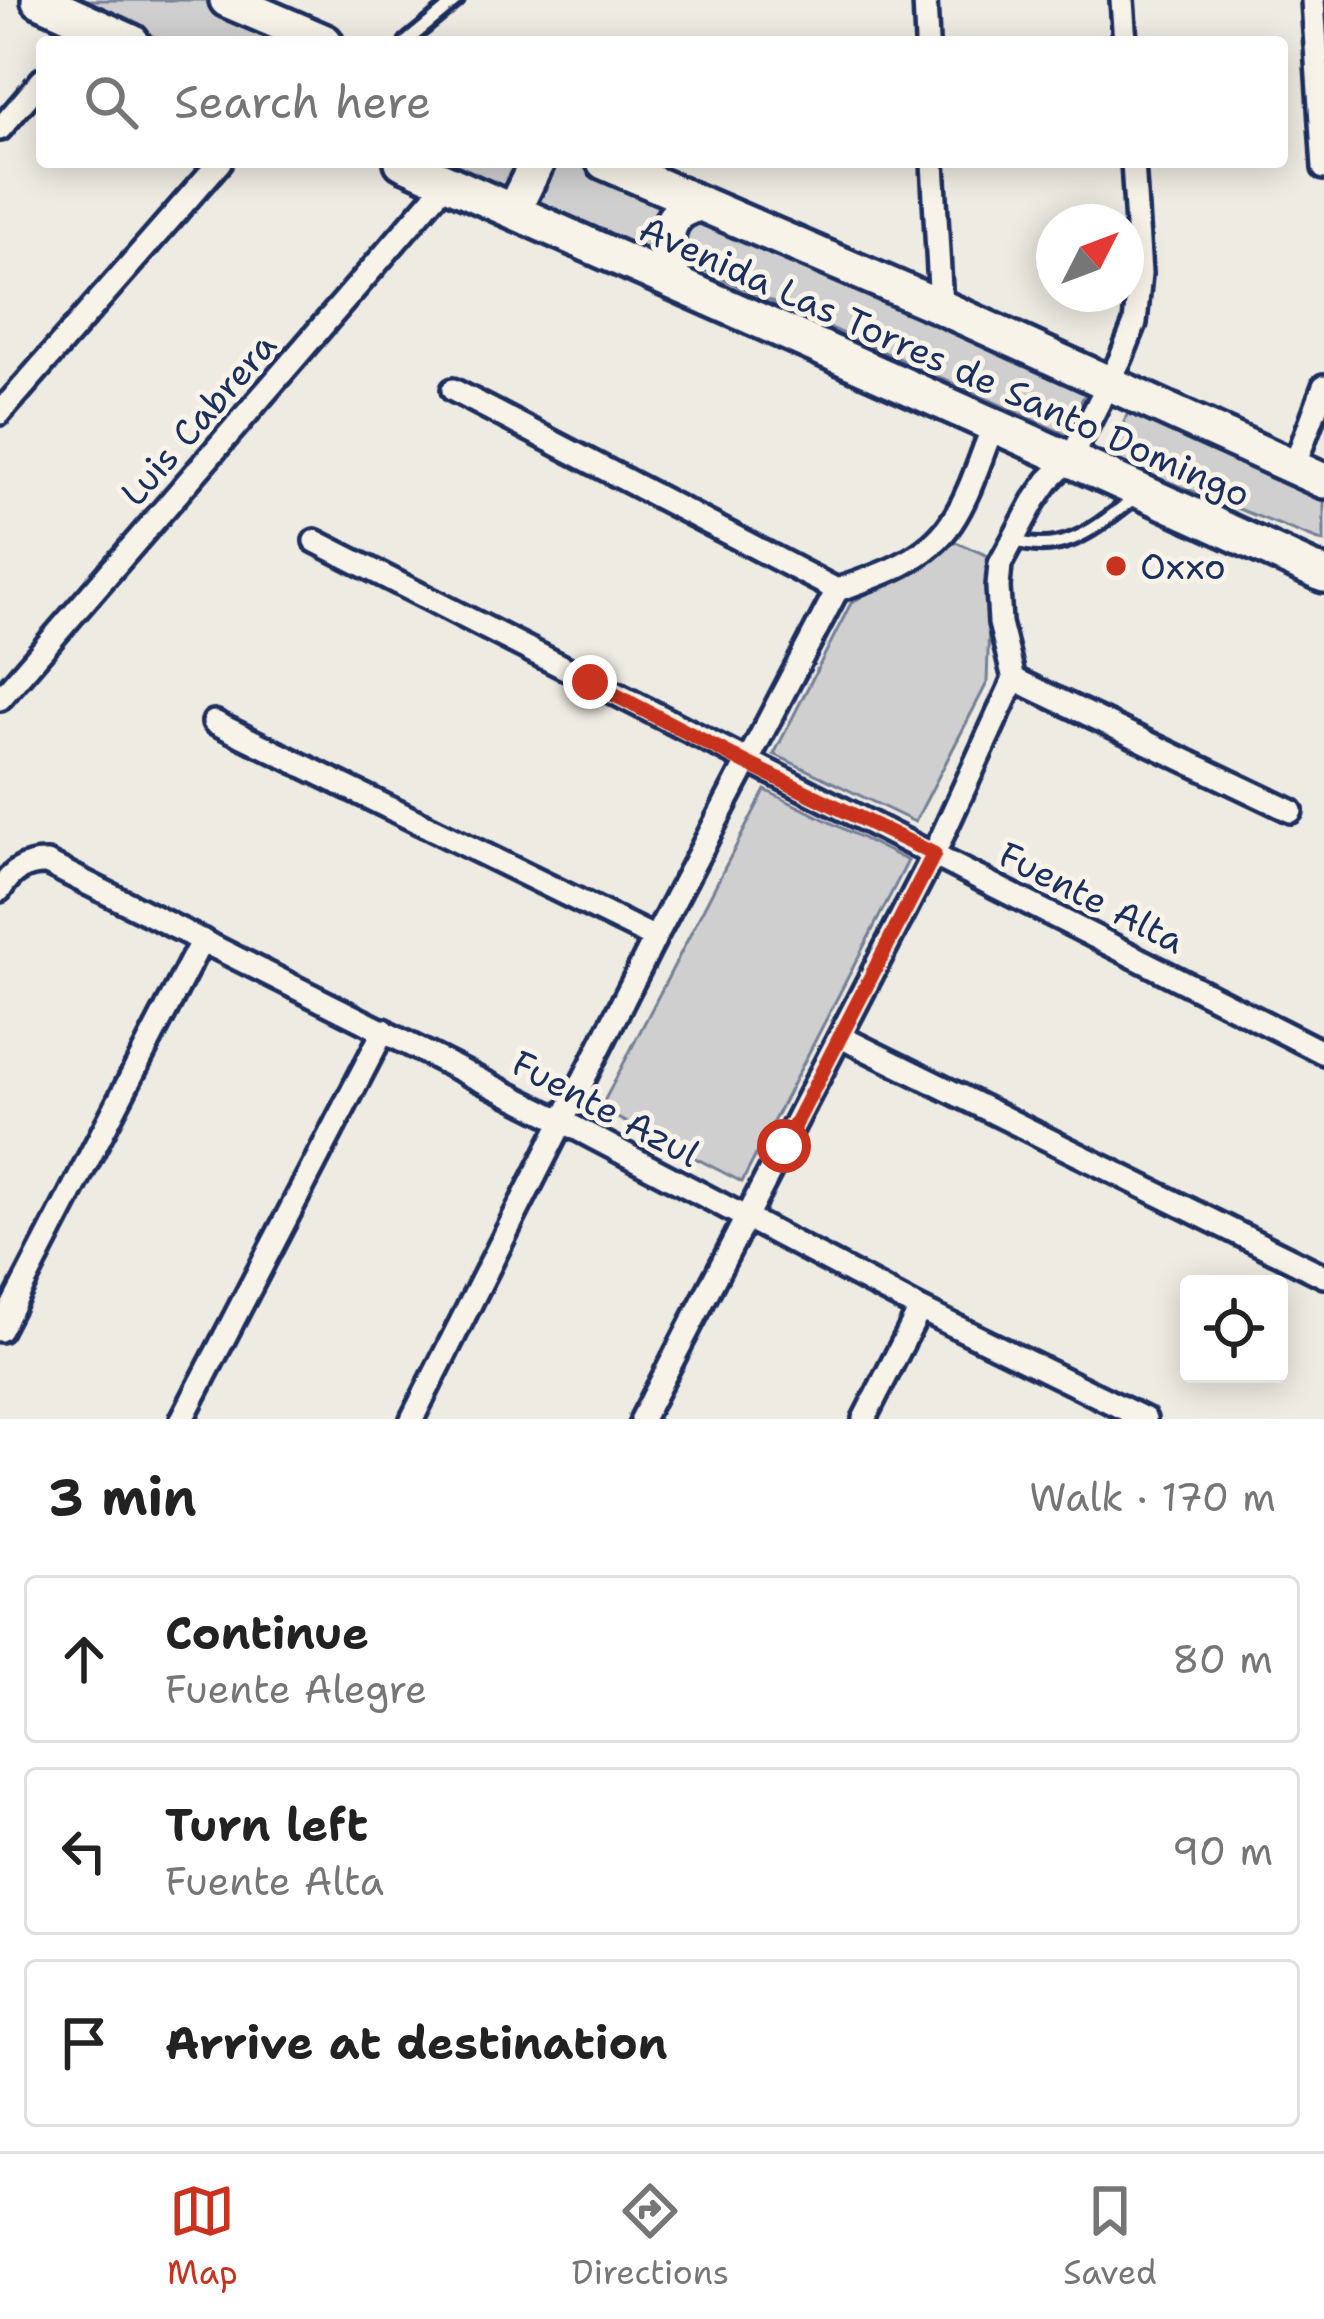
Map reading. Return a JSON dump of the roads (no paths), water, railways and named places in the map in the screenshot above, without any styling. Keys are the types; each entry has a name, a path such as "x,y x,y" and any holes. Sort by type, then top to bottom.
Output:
{"street":[{"path":"39,0 83,33"},
{"path":"227,0 311,36"},
{"path":"925,0 927,36"},
{"path":"1122,0 1125,36"},
{"path":"1312,0 1324,168"},
{"path":"0,129 36,87"},
{"path":"0,412 215,168"},
{"name":"Avenida Las Torres de Santo Domingo","path":"416,168 1324,574"},
{"path":"513,211 534,168"},
{"name":"Avenida Las Torres de Santo Domingo","path":"618,168 941,307 1309,474"},
{"path":"933,168 941,307"},
{"path":"642,1419 934,854 1014,679 1000,622 1000,564 1041,491 1071,458 1135,322 1140,274 1133,168"},
{"name":"Luis Cabrera","path":"0,699 447,182"},
{"path":"675,282 668,264 669,227 681,210 702,204"},
{"path":"1309,474 1324,386"},
{"path":"453,391 837,590"},
{"path":"412,1419 837,590 888,572 941,535 952,523 993,427"},
{"name":"Fuente Alta","path":"315,542 1324,1053"},
{"path":"1014,679 1291,811"},
{"path":"214,722 655,938"},
{"name":"Fuente Azul","path":"0,890 16,870 46,863 564,1122 1102,1410 1145,1419"},
{"path":"0,1330 202,940"},
{"path":"182,1419 384,1030"},
{"path":"841,1036 1324,1276"},
{"path":"864,1419 920,1309"}],"lane":[{"path":"413,36 457,0"},
{"path":"1012,540 1043,548 1074,539 1143,492"}],"place":[{"name":"Oxxo","path":"1116,566"}]}
